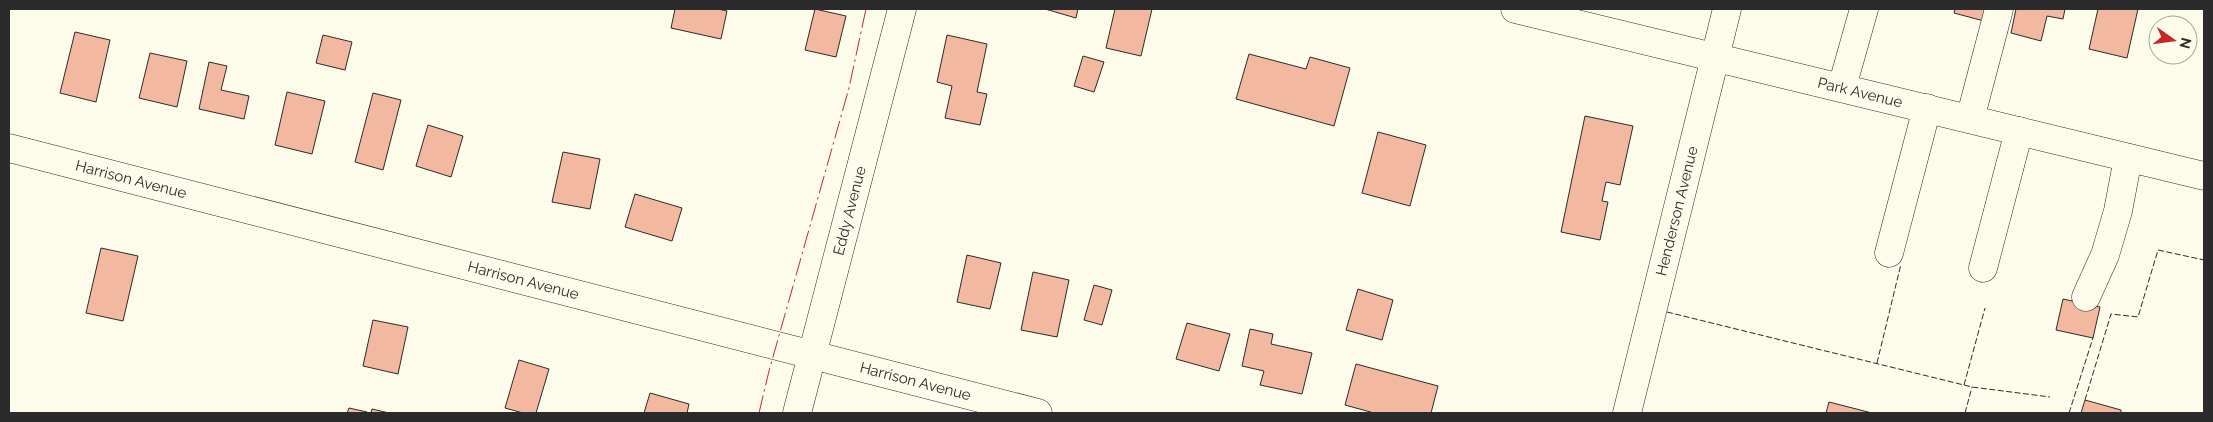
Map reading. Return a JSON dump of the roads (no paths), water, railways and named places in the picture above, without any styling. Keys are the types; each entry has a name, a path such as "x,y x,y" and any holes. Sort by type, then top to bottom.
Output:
{"street":[{"name":"Eddy Avenue","path":"797,413 902,9"},
{"name":"Park Avenue","path":"1515,9 2204,176"},
{"name":"Henderson Avenue","path":"1627,413 1727,9"},
{"path":"1842,87 1864,9"},
{"path":"1970,119 1999,9"},
{"path":"1889,253 1927,108"},
{"path":"1983,268 2019,131"},
{"name":"Harrison Avenue","path":"9,148 1038,413"},
{"path":"2086,297 2105,254 2118,212 2128,158"}]}
